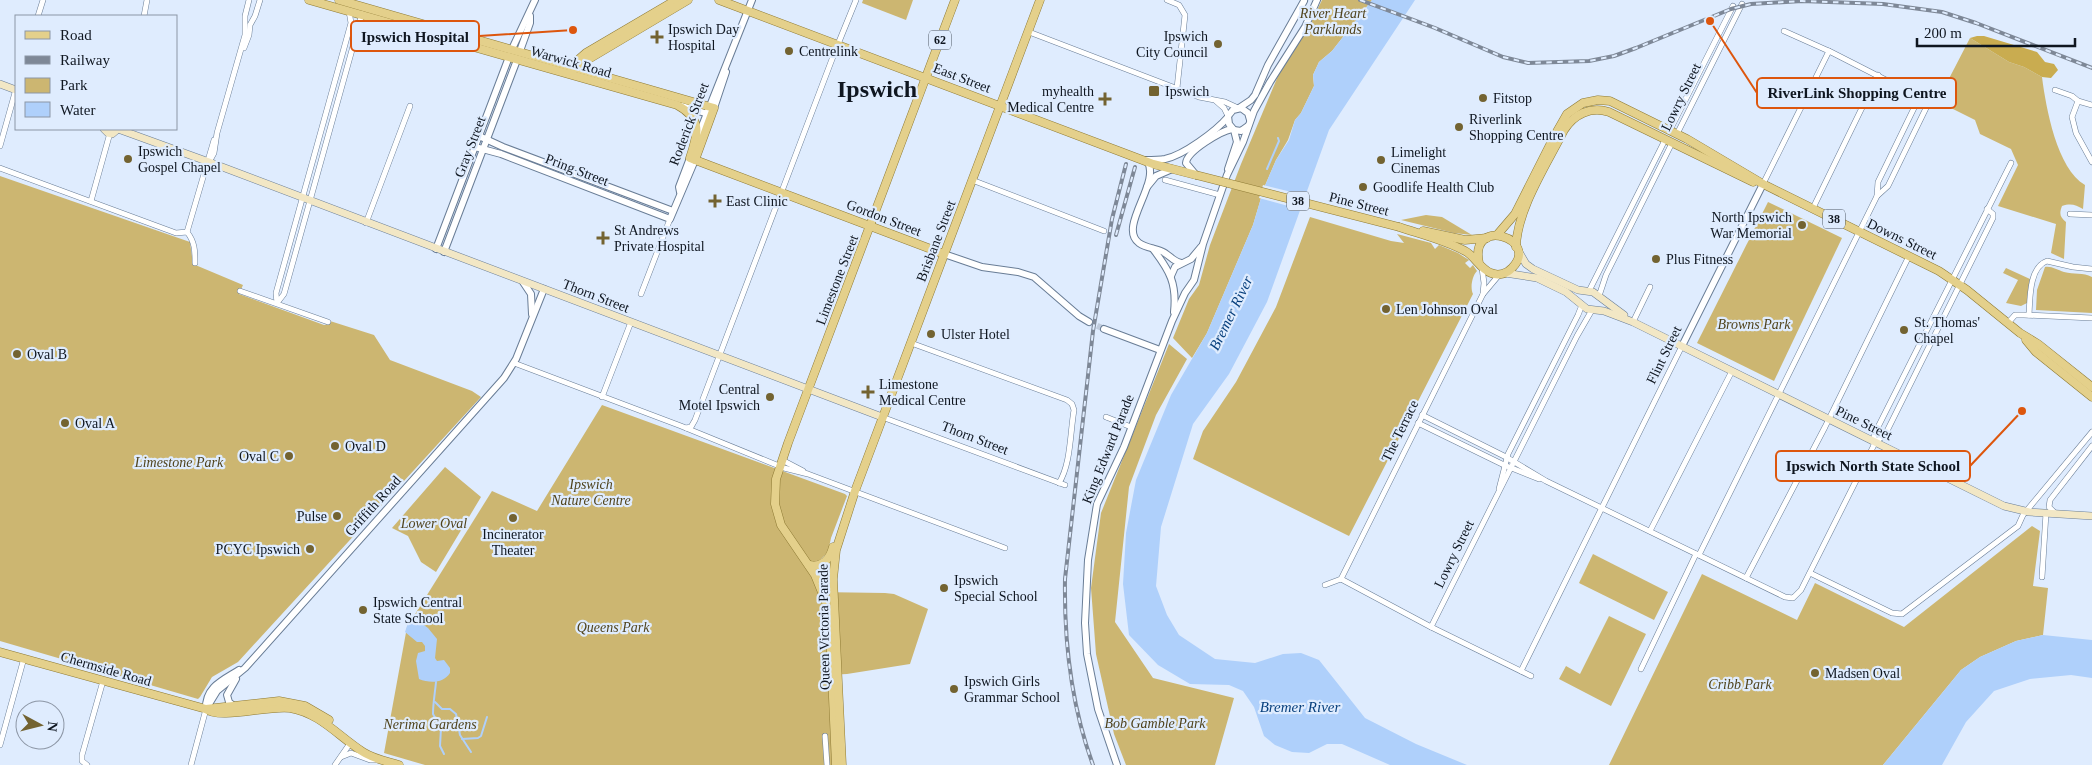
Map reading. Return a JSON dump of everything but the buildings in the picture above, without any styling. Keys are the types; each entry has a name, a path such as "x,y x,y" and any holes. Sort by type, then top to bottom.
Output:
{"main road":[{"name":"Warwick Road","path":"309,0 353,5 362,15 582,78 658,95 710,110"},
{"name":"Warwick Road","path":"339,0 599,74 658,95 677,105"},
{"path":"582,78 577,74 576,68 578,61 586,54 676,0"},
{"path":"558,71 576,68 688,0"},
{"name":"East Street","path":"719,0 1146,161 1196,175"},
{"name":"Limestone Street","path":"809,565 785,532 776,512 775,485 781,463 956,0"},
{"name":"Brisbane Street","path":"854,491 1040,0"},
{"name":"Gray Street","path":"513,58 516,50"},
{"path":"550,60 566,61 586,54"},
{"path":"597,54 590,64 593,70 599,74"},
{"path":"0,84 15,90"},
{"name":"Downs Street","path":"1586,102 1600,100 1613,102 1723,158 1763,184 1952,279 2092,387"},
{"path":"1502,274 1515,264 1517,248 1517,231 1520,219 1564,130 1573,119 1588,111 1586,102 1570,111 1564,118 1515,214 1497,235 1508,238 1517,248 1526,264 1533,270 1573,288 1588,291 1582,305 1566,292 1540,279 1527,275 1502,274"},
{"path":"677,105 688,112 694,119 697,127 696,142"},
{"name":"Roderick Street","path":"692,159 710,110"},
{"name":"Downs Street","path":"1588,111 1599,110 1609,112 1748,180 1763,184"},
{"name":"Thorn Street","path":"121,130 882,417"},
{"name":"Lowry Street","path":"1668,141 1673,132"},
{"name":"Roderick Street","path":"692,159 696,142"},
{"name":"Gordon Street","path":"692,159 944,254"},
{"name":"Pine Street","path":"1196,175 1399,227 1465,240 1487,238"},
{"name":"Pine Street","path":"1399,227 1462,249 1480,264"},
{"name":"38","path":"1487,238 1497,235"},
{"path":"1480,264 1479,250 1487,238"},
{"name":"38","path":"1480,264 1490,273 1502,274"},
{"name":"Pine Street","path":"1588,291 1594,292 1633,322"},
{"path":"1592,310 1599,296"},
{"name":"Pine Street","path":"1582,305 1587,309 1606,312 1633,322 1998,503 2027,512 2092,516"},
{"name":"Downs Street","path":"2020,333 2036,352 2092,397"},
{"name":"Queen Victoria Parade","path":"842,765 833,579 835,556 854,491"},
{"path":"809,565 819,566 827,559 843,525"},
{"name":"Queen Victoria Parade","path":"809,565 826,602 836,765"},
{"name":"Chermside Road","path":"0,652 206,709 212,713 221,714 271,707 293,709 315,717 365,753 399,765"},
{"name":"Chermside Road","path":"206,709 271,701 295,703 320,714 343,736"}],"street":[{"path":"38,15 43,0"},
{"path":"144,15 149,0"},
{"path":"195,263 193,240 188,232 209,162 213,158 217,133 245,32 245,18 249,0"},
{"path":"237,62 249,36 250,25 254,20 260,0"},
{"path":"368,0 370,9"},
{"path":"516,50 530,23 530,15 535,0"},
{"path":"664,7 670,0"},
{"name":"Roderick Street","path":"696,142 752,0"},
{"path":"685,428 691,427 694,423 856,0"},
{"path":"1167,0 1179,5 1183,10 1184,19 1177,88"},
{"path":"1172,321 1189,286 1194,280 1203,244 1227,175 1242,146 1250,122 1270,82 1305,27 1317,0"},
{"path":"1195,273 1191,266 1171,260 1162,251 1139,242 1133,232 1133,225 1147,188 1150,168 1146,161 1166,159 1182,152 1201,139 1228,116 1232,110 1251,100 1268,65 1304,1"},
{"name":"Lowry Street","path":"1673,132 1742,4"},
{"path":"307,200 328,107 351,23 353,5"},
{"name":"Lowry Street","path":"1673,132 1732,6"},
{"path":"277,303 276,294 307,200 362,15"},
{"path":"245,18 254,20"},
{"path":"1784,31 1829,51 1929,102 1888,186 1877,196"},
{"path":"1029,32 1177,88 1216,101 1225,102 1248,113 1250,122"},
{"name":"Flint Street","path":"1521,671 1829,51"},
{"path":"343,53 350,55"},
{"name":"Gray Street","path":"436,249 502,77 513,58"},
{"name":"Gray Street","path":"444,252 509,80 513,58"},
{"path":"1813,208 1878,75"},
{"path":"502,77 506,76 509,80"},
{"path":"2055,90 2072,96 2078,102 2092,105"},
{"path":"1641,669 1877,196 1878,182 1917,103 1917,98 1912,92"},
{"path":"0,146 15,94"},
{"path":"1216,101 1224,108 1237,142 1229,162 1227,175"},
{"path":"2078,102 2072,117 2076,133 2092,162"},
{"name":"Warwick Road","path":"677,105 710,110"},
{"path":"366,222 410,106"},
{"path":"328,107 335,109"},
{"path":"1196,175 1186,163 1189,155 1220,132 1233,129 1243,130 1250,122"},
{"path":"91,201 107,131"},
{"name":"Pring Street","path":"479,136 503,147 673,210"},
{"name":"Lowry Street","path":"1588,291 1635,199 1668,141"},
{"name":"Lowry Street","path":"1599,296 1610,267 1643,203 1668,141"},
{"name":"Pring Street","path":"475,147 501,154 670,219"},
{"name":"Roderick Street","path":"641,294 680,192 679,187 692,159"},
{"path":"1418,423 1488,458 1546,481 1786,598 1793,598 1800,592 1810,573 1875,442 1874,436 1895,391 2011,163"},
{"path":"0,168 176,233 188,232"},
{"path":"1147,188 1156,176 1172,169"},
{"path":"972,180 1104,231"},
{"path":"1165,180 1220,195"},
{"path":"1635,199 1643,203"},
{"path":"1875,442 1883,438 1888,429 1994,218 1993,214 1987,209"},
{"path":"2070,214 2092,215"},
{"path":"1624,221 1632,224"},
{"path":"1172,321 1175,299 1172,279 1173,270 1191,259 1203,244"},
{"path":"1153,249 1172,279 1179,286 1189,286"},
{"name":"Gordon Street","path":"944,254 977,265 1018,272 1034,277 1078,316 1089,322"},
{"path":"1746,578 1829,419 1909,256"},
{"path":"2029,314 2033,282 2037,269 2043,262 2047,260 2073,267 2092,269"},
{"name":"The Terrace","path":"1480,264 1484,280 1483,294"},
{"path":"1603,264 1610,267"},
{"name":"The Terrace","path":"1341,579 1483,294 1502,274"},
{"path":"523,282 531,294 532,318"},
{"path":"1633,322 1650,287"},
{"name":"Griffith Road","path":"206,709 217,691 249,664 488,396 514,363 544,289"},
{"path":"240,291 328,322"},
{"name":"Lowry Street","path":"1498,492 1506,457 1582,305"},
{"name":"Lowry Street","path":"1431,627 1498,492 1515,462 1576,336 1592,310"},
{"path":"2008,323 2015,315 2029,314 2092,318"},
{"name":"King Edward Parade","path":"1116,765 1100,718 1085,631 1085,590 1092,531 1097,504 1131,427 1172,321"},
{"path":"602,396 630,322"},
{"path":"1104,328 1160,350"},
{"path":"1568,334 1576,336"},
{"name":"Thorn Street","path":"882,417 1062,484 1074,410 1072,404 1067,400 911,343"},
{"path":"514,363 1005,548"},
{"path":"1650,531 1732,371"},
{"path":"1895,391 1904,396"},
{"path":"1422,415 1506,457 1546,481"},
{"path":"1106,417 1131,427"},
{"path":"1431,430 1435,422"},
{"path":"1879,424 1888,429"},
{"path":"1810,573 1892,613 1901,614 2018,526 2027,512 2092,432"},
{"path":"2056,514 2049,507 2050,500 2092,446"},
{"path":"1488,458 1492,450"},
{"path":"2069,459 2077,465"},
{"path":"2042,577 2046,513"},
{"path":"1324,585 1341,579 1431,627 1531,676"},
{"path":"0,745 24,658"},
{"name":"Griffith Road","path":"191,765 206,709 207,697 214,686 249,664"},
{"path":"234,706 228,701 227,695 238,675"},
{"path":"85,763 82,755 103,681"},
{"path":"827,765 825,738 831,735 835,729"},
{"path":"335,765 351,742"},
{"path":"341,757 351,753 369,760 381,760"}],"green space":[{"path":"863,0 913,0 906,20 862,3"},
{"name":"River Heart Parklands","path":"1322,0 1372,0 1332,51 1319,62 1313,75 1314,86 1301,113 1295,120 1288,140 1276,160 1264,188 1253,225 1207,333 1192,358 1173,338 1189,299 1199,285 1210,245 1278,76 1307,30"},
{"path":"1970,38 2009,62 2024,67 2042,77 2046,105 2054,137 2067,166 2075,177 2085,185 2083,209 2071,205 2062,206 2061,209 2062,219 2066,222 2064,259 2051,253 2056,224 1998,206 2018,165 2011,149 1980,134 1975,120 1943,104 1939,98"},
{"name":"Limestone Park","path":"0,176 190,242 193,264 243,285 239,294 324,325 329,324 330,321 374,335 390,360 472,391 481,397 238,662 212,677 198,699 0,641"},
{"name":"Browns Park","path":"1768,202 1842,238 1774,381 1697,343"},
{"path":"1426,215 1442,217 1472,235 1454,233 1401,220"},
{"path":"1310,217 1391,241 1404,243 1397,234 1431,243 1435,249 1439,245 1469,260 1465,263 1470,268 1473,265 1477,271 1472,282 1473,294 1349,536 1193,459 1203,431 1236,382 1276,307"},
{"path":"2045,267 2092,277 2092,313 2036,310 2037,290"},
{"path":"2006,268 2030,279 2027,303 2021,306 2006,303 2018,280 2003,273"},
{"name":"Bob Gamble Park","path":"1169,344 1187,359 1156,415 1129,487 1115,622 1153,678 1234,698 1215,765 1126,765 1114,734 1096,654 1091,588 1101,513"},
{"name":"Queens Park","path":"602,405 845,494 847,496 831,538 828,552 818,562 815,585 818,592 894,594 928,609 910,664 847,674 828,675 833,765 425,765 384,753 407,627 492,491 537,511"},
{"name":"Lower Oval","path":"445,467 481,497 436,572 421,562 408,536 392,528"},
{"name":"Cribb Park","path":"2032,526 2040,531 2033,586 2048,588 2043,635 2016,641 1980,657 1961,670 1883,765 1609,765 1702,574 1797,620 1815,583 1904,627"},
{"path":"1593,554 1668,592 1654,620 1579,583"},
{"path":"1609,616 1646,634 1611,706 1559,679 1566,666 1580,674"}],"shaded area":[{"path":"1984,36 2037,52 2045,62 2054,64 2058,70 2051,78 2042,77 2024,67 2009,62 1970,38"}],"water":[{"name":"Bremer River","path":"1372,0 1415,0 1329,130 1267,302 1229,374 1193,424 1161,527 1156,586 1167,615 1179,635 1215,659 1255,663 1283,654 1301,653 1319,660 1365,718 1416,744 1467,765 1390,765 1342,744 1327,744 1309,753 1292,752 1275,745 1264,736 1254,707 1243,691 1229,685 1190,684 1158,665 1129,635 1123,584 1126,533 1136,480 1171,395 1207,333 1253,225 1264,188 1276,160 1289,140 1295,120 1301,113 1314,86 1313,75 1319,62 1332,51"},
{"path":"414,618 428,628 437,639 435,658 437,661 444,660 450,668 450,673 447,677 440,681 431,682 419,679 416,661 418,653 425,651 425,646 422,642 417,642 405,632 408,623"},
{"path":"2043,635 2092,640 2092,678 2071,675 2030,679 1994,691 1966,722 1942,765 1883,765 1961,670 1980,657 2016,641"}],"pier":[{"path":"1263,185 1308,196 1303,210 1259,198"}],"waterway":[{"path":"1267,169 1279,141 1278,138"},
{"path":"436,682 433,714 441,728 440,746 444,754"},
{"path":"435,702 442,709 450,709 456,714 460,735 471,752"},
{"path":"462,739 478,738 481,736 487,717"}],"tunnel":[{"path":"1089,322 1104,329"}],"railway":[{"path":"1360,0 1435,28 1503,57 1528,63 1589,61 1614,56 1731,9 1751,4 1802,1 1883,4 1942,12 1976,23 2092,68"},
{"path":"1093,765 1079,720 1070,674 1066,627 1065,579 1093,331 1112,219 1126,164"},
{"path":"1116,235 1135,167"}],"place":[{"name":"RiverLink Shopping Centre","path":"1710,21"},
{"name":"Ipswich Hospital","path":"573,30"},
{"name":"Ipswich Day Hospital","path":"657,37"},
{"name":"Ipswich City Council","path":"1218,44"},
{"name":"Centrelink","path":"789,51"},
{"name":"Ipswich","path":"1154,91"},
{"name":"Fitstop","path":"1483,98"},
{"name":"myhealth Medical Centre","path":"1105,99"},
{"name":"Riverlink Shopping Centre","path":"1459,127"},
{"name":"Ipswich Gospel Chapel","path":"128,159"},
{"name":"Limelight Cinemas","path":"1381,160"},
{"name":"Goodlife Health Club","path":"1363,187"},
{"name":"East Clinic","path":"715,201"},
{"name":"North Ipswich War Memorial","path":"1802,225"},
{"name":"St Andrews Private Hospital","path":"603,238"},
{"name":"Plus Fitness","path":"1656,259"},
{"name":"Len Johnson Oval","path":"1386,309"},
{"name":"St. Thomas' Chapel","path":"1904,330"},
{"name":"Ulster Hotel","path":"931,334"},
{"name":"Oval B","path":"17,354"},
{"name":"Limestone Medical Centre","path":"868,392"},
{"name":"Central Motel Ipswich","path":"770,397"},
{"name":"Ipswich North State School","path":"2022,411"},
{"name":"Oval A","path":"65,423"},
{"name":"Oval D","path":"335,446"},
{"name":"Oval C","path":"289,456"},
{"name":"Pulse","path":"337,516"},
{"name":"Incinerator Theater","path":"513,518"},
{"name":"PCYC Ipswich","path":"310,549"},
{"name":"Ipswich Special School","path":"944,588"},
{"name":"Ipswich Central State School","path":"363,610"},
{"name":"Madsen Oval","path":"1815,673"},
{"name":"Ipswich Girls Grammar School","path":"954,689"}],"district":[{"name":"Ipswich","path":"877,89"}],"park label":[{"name":"Ipswich Nature Centre","path":"591,492"},
{"name":"Nerima Gardens","path":"430,724"}]}
